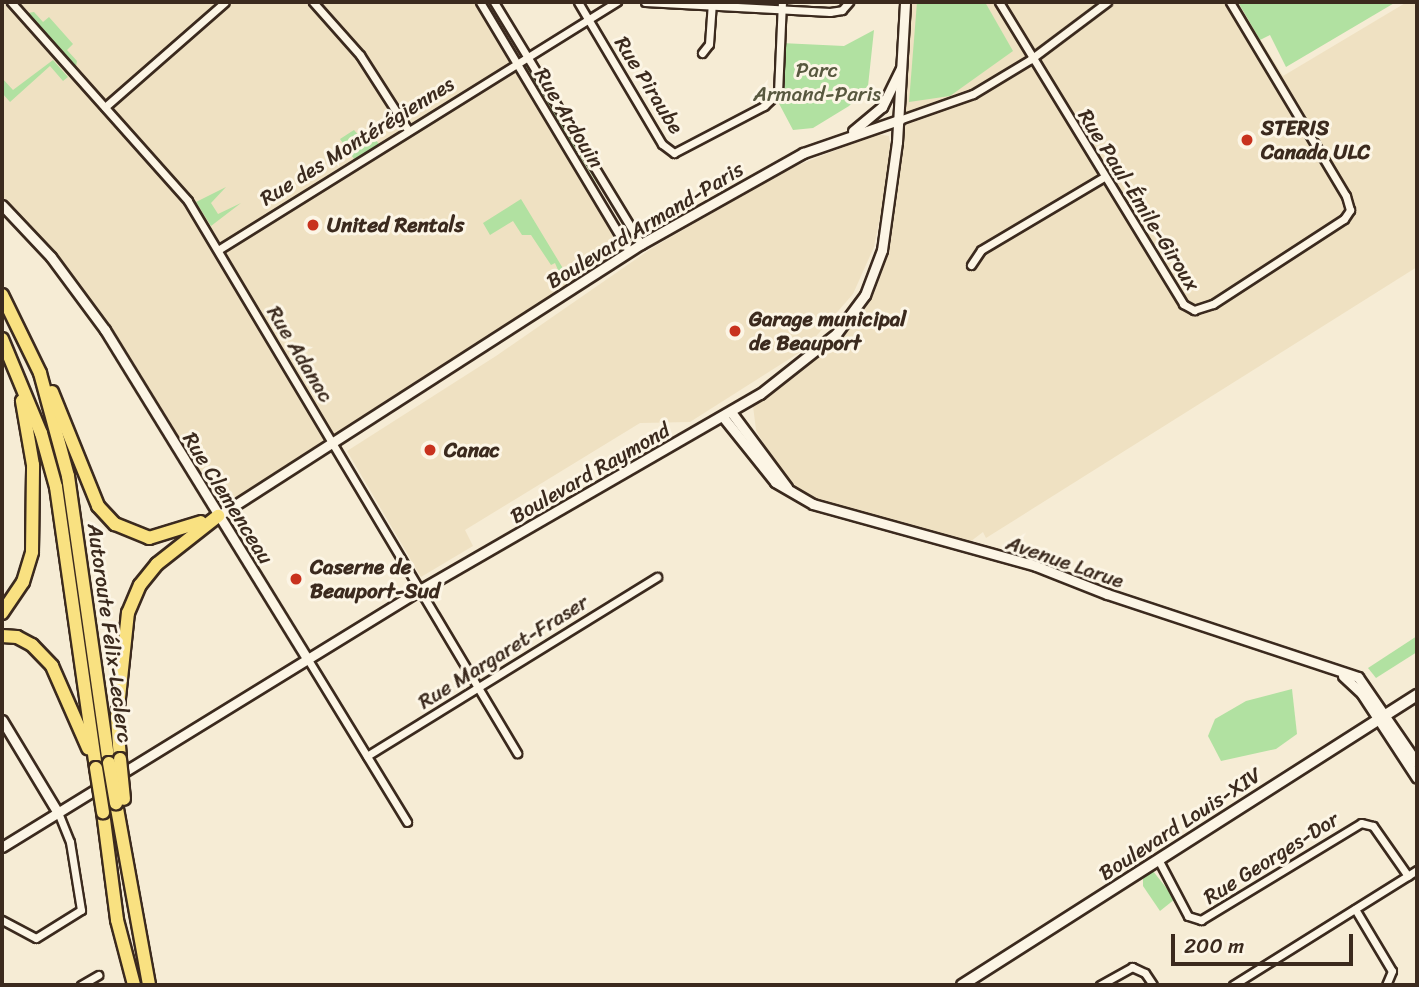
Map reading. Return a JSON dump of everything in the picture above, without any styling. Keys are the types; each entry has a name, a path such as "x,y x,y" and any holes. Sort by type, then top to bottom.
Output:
{"highway":[{"name":"Autoroute Félix-Leclerc","path":"2,295 40,373 68,475 115,761 128,877 149,985"},
{"name":"Autoroute Félix-Leclerc","path":"2,339 18,373 56,487 117,920 135,985"},
{"path":"2,613 23,582 32,552 33,465 18,373"},
{"path":"40,373 57,398 98,506 115,524 149,538 218,516"},
{"path":"115,761 128,613 140,585 157,564 218,516"},
{"path":"2,636 17,637 32,645 52,666 96,768"}],"main road":[{"name":"Boulevard Louis-XIV","path":"962,985 1417,695"}],"street":[{"name":"Rue Adanac","path":"12,2 188,201 517,753"},
{"path":"105,107 225,2"},
{"path":"313,2 360,55 408,130"},
{"name":"Rue Ardouin","path":"480,2 629,251"},
{"name":"Rue Ardouin","path":"494,2 641,244"},
{"name":"Rue Piraube","path":"578,2 662,144 674,153 708,138 778,93 782,5"},
{"name":"Rue des Montérégiennes","path":"218,250 516,62 617,2"},
{"path":"645,2 782,5 836,11 849,2"},
{"name":"Boulevard Raymond","path":"2,848 420,590 727,415 805,361 836,334 865,295 888,217 899,120 905,2"},
{"name":"Rue Paul-Émile-Giroux","path":"999,2 1031,59 1183,304 1194,310 1213,304 1344,219 1350,210 1346,197 1230,2"},
{"name":"Boulevard Armand-Paris","path":"218,516 641,244 788,161 847,136 952,105 1031,59 1107,2"},
{"path":"702,53 709,44 712,4"},
{"path":"847,136 882,107 903,64"},
{"path":"971,265 981,250 1104,177"},
{"name":"Rue Clemenceau","path":"2,205 51,257 105,330 407,822"},
{"name":"Avenue Larue","path":"727,415 775,482 813,504 1036,566 1107,594 1333,668 1353,683 1417,763"},
{"name":"Rue Margaret-Fraser","path":"367,756 657,577"},
{"name":"Avenue Larue","path":"1382,717 1417,778"},
{"path":"2,720 58,813 70,842 82,903 77,915 36,938 2,920"},
{"name":"Rue Georges-Dor","path":"1159,861 1188,916 1201,920 1361,823 1373,826 1408,876"},
{"path":"1233,985 1417,870"},
{"path":"1355,909 1392,971 1386,985"},
{"path":"1100,985 1132,967 1145,973 1153,985"},
{"path":"81,985 98,975"}],"shaded area":[{"path":"2,2 480,2 629,251 218,516 105,330 51,257 2,205"},
{"path":"905,2 1237,2 1283,76 1407,2 1417,2 1417,267 986,538 983,532 962,548 813,504 788,488 756,430 753,406 760,394 836,334 865,295 890,206"},
{"path":"877,134 889,136 892,158 874,247 853,294 805,349 690,422 640,423 465,530 473,546 421,577 347,451 496,356 652,248 788,169"}],"green space":[{"path":"917,2 985,2 1013,51 950,96 909,102"},
{"path":"1238,2 1396,2 1286,67 1270,35 1260,40"},
{"path":"34,12 43,22 49,17 73,44 67,50 77,61 76,66 28,13"},
{"name":"Parc Armand-Paris","path":"874,30 868,86 849,106 813,128 793,130 775,96 781,43 844,46"},
{"path":"53,60 68,77 63,81 50,66 10,102 2,93 2,78 13,90"},
{"path":"528,65 599,182 598,185 524,68"},
{"path":"354,130 366,144 375,139 379,144 354,159 340,139"},
{"path":"226,187 211,203 218,214 241,203 211,226 196,202"},
{"path":"521,199 570,280 564,284 555,263 551,265 531,235 522,235 513,221 490,235 483,223"},
{"path":"1417,636 1417,652 1376,678 1368,668"},
{"path":"1292,689 1297,734 1276,749 1221,761 1208,736 1215,719 1246,701"},
{"path":"1153,871 1175,899 1160,911 1143,886 1143,879"}],"place":[{"name":"STERIS Canada ULC","path":"1247,140"},
{"name":"United Rentals","path":"313,225"},
{"name":"Garage municipal de Beauport","path":"735,331"},
{"name":"Canac","path":"430,450"},
{"name":"Caserne de Beauport-Sud","path":"296,579"}]}
